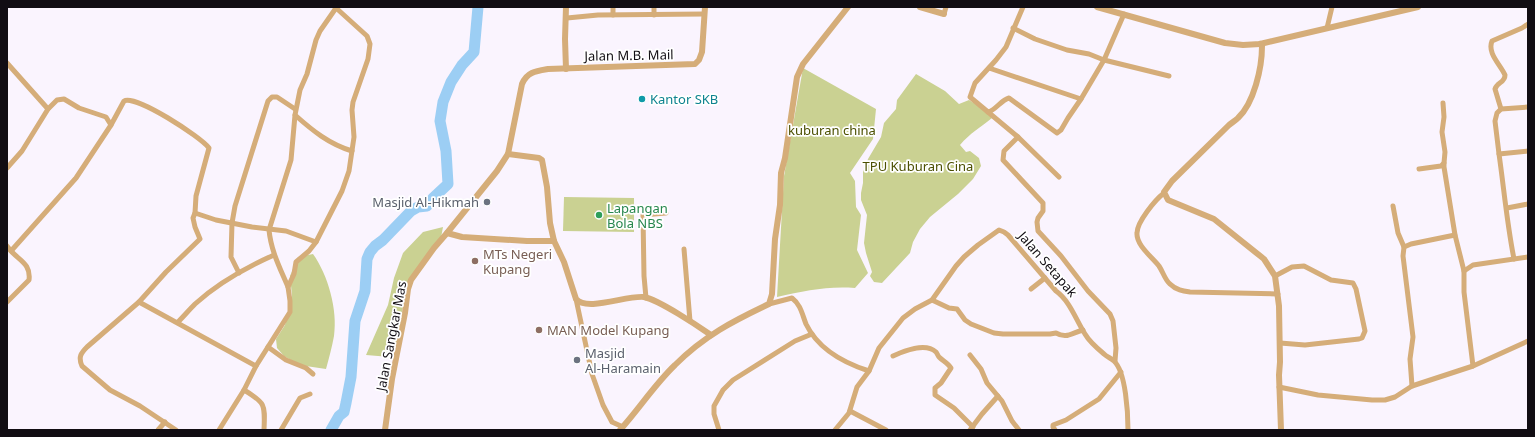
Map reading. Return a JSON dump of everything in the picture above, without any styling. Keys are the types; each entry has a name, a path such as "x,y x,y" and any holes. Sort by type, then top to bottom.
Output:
{"street":[{"name":"Jalan M.B. Mail","path":"566,7 566,69 695,64 699,60 702,52 705,7"},
{"path":"613,7 613,15"},
{"path":"654,7 654,14"},
{"path":"769,304 772,294 775,239 780,205 781,173 785,158 797,77 803,64 848,7"},
{"path":"920,7 944,14 946,7"},
{"path":"1023,7 1006,47 975,83 970,97 1018,137 1058,177"},
{"path":"1097,7 1225,43 1243,45 1260,44 1418,7"},
{"path":"1327,28 1332,7"},
{"path":"219,430 244,390 268,346 290,312 288,288 274,255 270,242 269,230 291,160 295,112 300,90 307,74 316,40 320,31 336,8 366,36 370,44 368,59 353,102 352,110 354,132 349,171 342,191 316,242 309,251 296,262 294,274 288,288"},
{"path":"567,18 613,15 704,14"},
{"path":"988,112 992,111 1004,100 1009,98 1052,130 1059,133 1104,60 1124,14"},
{"path":"1501,109 1495,89 1496,86 1504,80 1505,75 1491,50 1491,44 1492,41 1528,24"},
{"path":"1013,28 1041,41 1104,60 1168,76"},
{"path":"1260,44 1262,46 1262,53 1257,81 1244,110 1238,118 1172,181 1165,189 1164,193 1156,199 1139,226 1137,235 1141,245 1158,266 1167,281 1172,286 1181,290 1190,292 1278,294"},
{"path":"7,63 48,109"},
{"path":"989,68 1081,99"},
{"path":"566,69 537,70 530,73 524,79 508,154 539,158 542,160 547,187 550,223 554,241 564,262 576,299 592,374 603,405 612,422 622,428 674,366 691,350 711,335 731,322 769,304 792,298 799,306 806,325 823,347 836,357 856,367 869,371"},
{"path":"239,273 231,257 232,223 235,206 268,99 273,96 277,97 295,112 319,136 352,151"},
{"path":"7,168 22,151 48,109 57,100 64,99 79,108 106,117 111,125"},
{"path":"11,251 76,178 111,125 124,101 132,100 149,107 207,144 209,149 196,196 195,213 193,218 200,239 166,272 139,302 80,354 80,362 85,370 110,390 176,430"},
{"path":"1443,103 1444,117 1442,132 1445,152 1444,167 1455,235 1464,271 1464,292 1473,366"},
{"path":"1514,259 1509,233 1495,120 1497,113 1501,109 1528,107"},
{"path":"1018,137 1004,151 1003,160 1043,203 1043,211 1037,222 1038,231 1061,256 1088,291 1110,314 1113,321 1116,348 1115,361"},
{"path":"1499,154 1528,150"},
{"name":"Jalan Sangkar Mas","path":"385,430 392,379 408,289 411,280 419,267 497,171 508,154"},
{"path":"1419,169 1441,166 1444,163"},
{"path":"1164,193 1168,200 1214,219 1264,259 1274,276 1278,294 1281,430"},
{"path":"1507,208 1528,204"},
{"path":"1393,206 1398,233 1404,247 1403,256 1413,337 1410,359 1412,386"},
{"path":"195,213 232,223 269,230 286,231 316,242"},
{"path":"646,298 644,276 643,215 666,213"},
{"name":"Jalan Setapak","path":"834,430 850,411 859,384 869,371 879,348 903,318 915,309 932,300 964,257 999,230 1008,235 1045,278 1061,294 1086,336 1104,354 1115,361 1121,372 1127,405 1128,430"},
{"path":"447,233 462,237 554,241"},
{"path":"1404,247 1416,242 1455,235"},
{"path":"7,246 25,262 30,276 29,280 7,302"},
{"path":"684,249 690,321"},
{"path":"178,322 195,304 239,273 274,255"},
{"path":"1464,271 1473,265 1528,257"},
{"path":"1274,276 1292,267 1304,266 1331,280 1353,283 1356,289 1365,331 1362,338 1359,339 1305,345 1280,343"},
{"path":"1031,288 1045,278"},
{"path":"576,299 583,304 628,298 646,298 690,321 711,335"},
{"path":"932,300 949,308 957,309 965,320 971,324 1003,334 1056,333 1063,336 1083,330"},
{"path":"139,302 256,366"},
{"path":"719,430 714,414 714,406 723,390 733,380 795,341 812,334"},
{"path":"1279,387 1318,395 1385,400 1395,397 1412,386 1473,366 1528,341"},
{"path":"268,346 286,360 306,368 313,374"},
{"path":"893,356 921,348 929,348 937,353 950,368 935,388 935,395 954,408 972,428 998,396"},
{"path":"970,355 981,369 987,383 1004,404 1012,421 1019,430"},
{"path":"1056,428 1099,399 1121,372"},
{"path":"244,390 257,398 264,406 264,430"},
{"path":"281,430 300,398 310,394"},
{"path":"850,411 886,430"},
{"path":"158,430 165,422"}],"green space":[{"name":"kuburan china","path":"803,68 876,109 873,139 850,173 855,181 856,207 861,215 857,250 868,273 855,288 825,288 777,297 784,176"},
{"name":"TPU Kuburan Cina","path":"916,74 945,91 959,104 969,100 980,107 992,118 971,134 960,145 966,152 970,151 979,158 981,166 973,179 958,194 930,217 920,229 913,242 910,253 882,283 874,282 870,276 872,272 864,243 867,215 861,200 863,172 868,159 881,137 884,123 896,109 897,100"},
{"name":"Lapangan Bola NBS","path":"564,197 634,198 634,232 563,231"},
{"path":"443,227 440,243 417,273 404,300 397,343 390,357 366,355 388,305 394,278 403,253 423,232"},
{"path":"313,254 323,272 331,293 335,315 334,336 326,369 299,365 284,356 277,348 276,339 285,325 292,296 290,276 298,257"}],"waterway":[{"path":"331,430 339,416 344,412 346,403 351,377 355,321 365,291 367,259 370,252 411,211 418,207 427,206 448,184 446,151 440,121 443,102 451,82 462,65 474,52 478,7"}],"place":[{"name":"Kantor SKB","path":"642,99"},
{"name":"Masjid Al-Hikmah","path":"487,202"},
{"name":"Lapangan Bola NBS","path":"599,215"},
{"name":"MTs Negeri Kupang","path":"475,261"},
{"name":"MAN Model Kupang","path":"539,330"},
{"name":"Masjid Al-Haramain","path":"577,360"}]}
